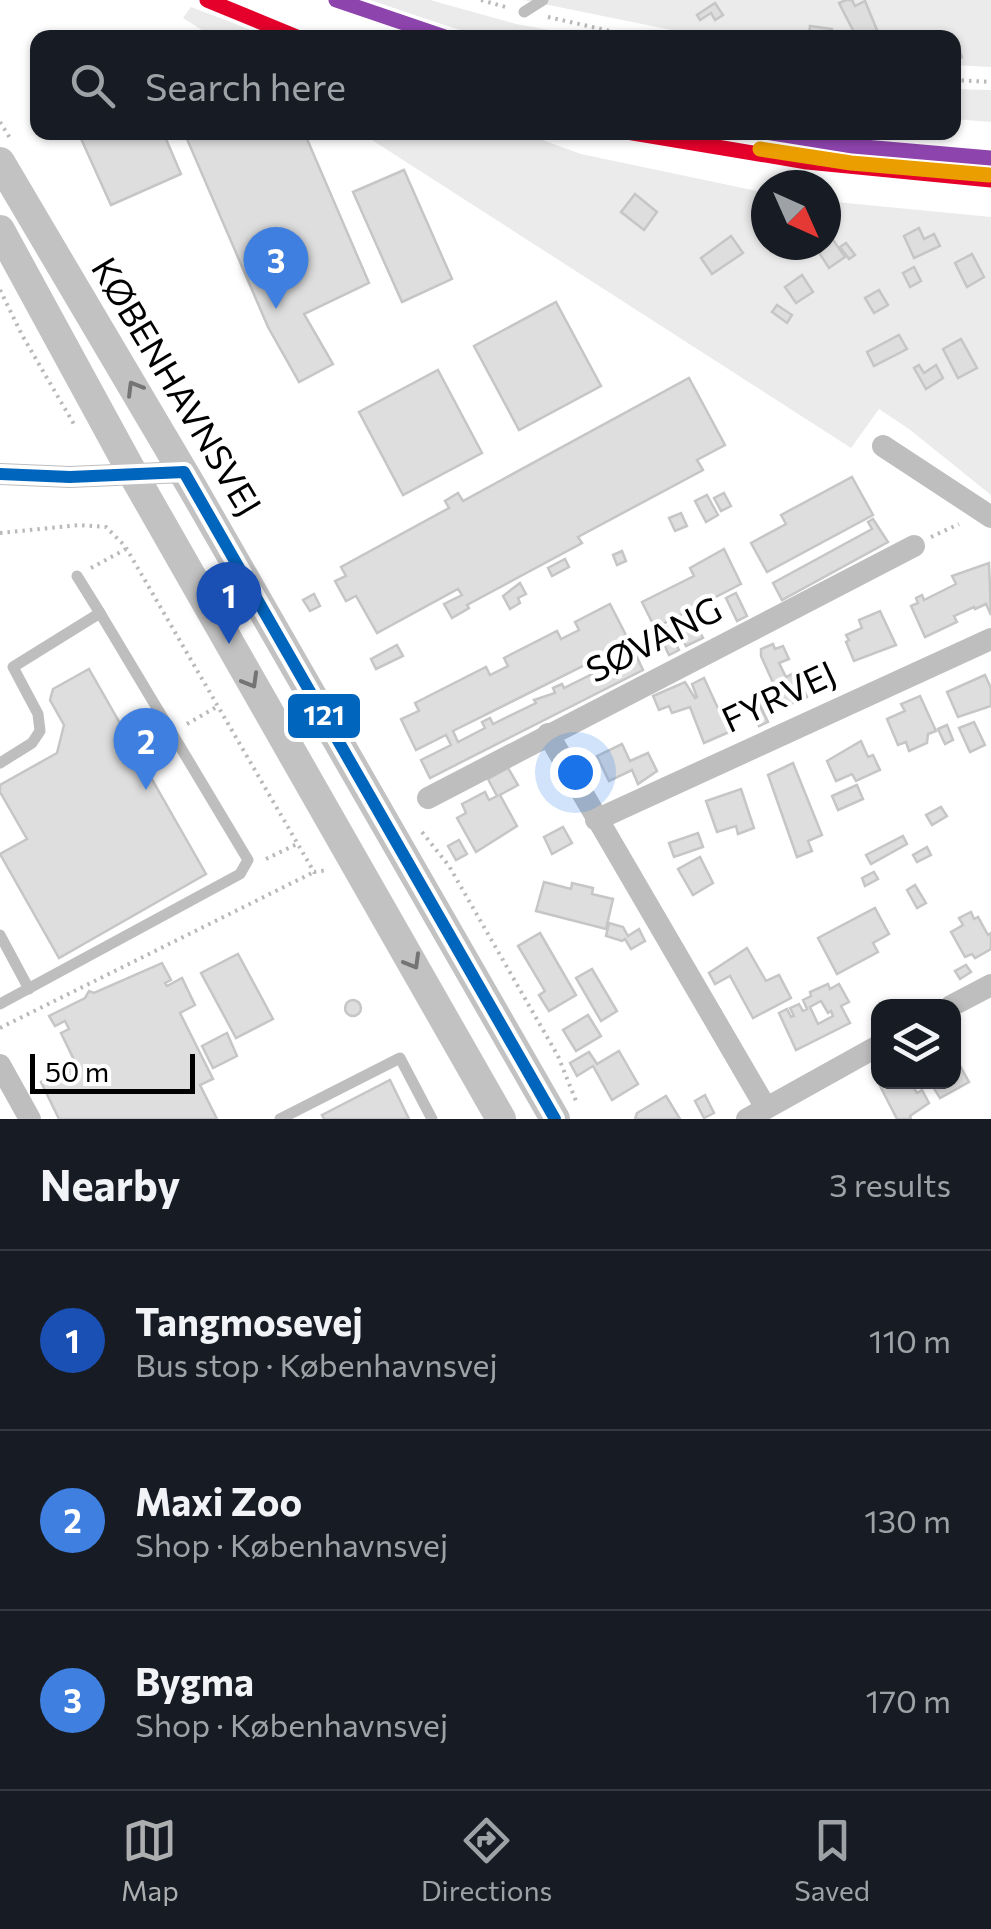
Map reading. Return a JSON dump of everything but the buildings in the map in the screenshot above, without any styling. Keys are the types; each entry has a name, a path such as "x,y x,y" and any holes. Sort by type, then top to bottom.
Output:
{"main road":[{"name":"KØBENHAVNSVEJ","path":"0,162 184,472 555,1119"},
{"name":"KØBENHAVNSVEJ","path":"0,230 133,474 502,1119"}],"street":[{"path":"883,446 987,514"},
{"path":"0,474 184,472"},
{"name":"SØVANG","path":"428,798 914,546"},
{"name":"FYRVEJ","path":"596,820 991,639"},
{"path":"548,734 756,1113 871,1050"},
{"path":"961,1001 991,985"},
{"path":"0,1066 18,1116"}],"lane":[{"path":"524,12 543,0"},
{"path":"0,1004 240,874 246,863 173,732 77,576"},
{"path":"0,763 32,743 40,730 38,714 13,667 100,613"},
{"path":"0,935 29,989"},
{"path":"280,1119 400,1058 432,1119"}],"path":[{"path":"481,0 605,30"},
{"path":"961,80 991,82"},
{"path":"914,546 987,514"},
{"path":"0,534 78,524 106,526 126,549 314,872"},
{"path":"77,576 126,549"},
{"path":"173,732 218,706"},
{"path":"246,863 274,858 297,844"},
{"path":"0,1028 314,872 333,870"}],"shaded area":[{"path":"364,0 430,0 549,30 460,30"},
{"path":"524,0 991,0 991,67 961,65 961,30 672,30"},
{"path":"191,7 252,30 202,30 183,18"},
{"path":"961,89 991,90 991,122 961,120"},
{"path":"372,140 542,140 581,154 751,190 751,260 841,260 841,202 991,217 991,495 879,409 851,448"}],"transit line":[{"path":"207,0 280,30"},
{"path":"336,0 424,30"},
{"path":"675,140 807,162 991,180"},
{"path":"816,140 991,158"},
{"path":"760,149 851,163 989,175"},
{"name":"121","path":"0,474 70,477 184,472 555,1119"}],"place":[{"name":"Bygma","path":"276,309"},
{"name":"Tangmosevej","path":"229,644"},
{"name":"Maxi Zoo","path":"146,790"}]}
